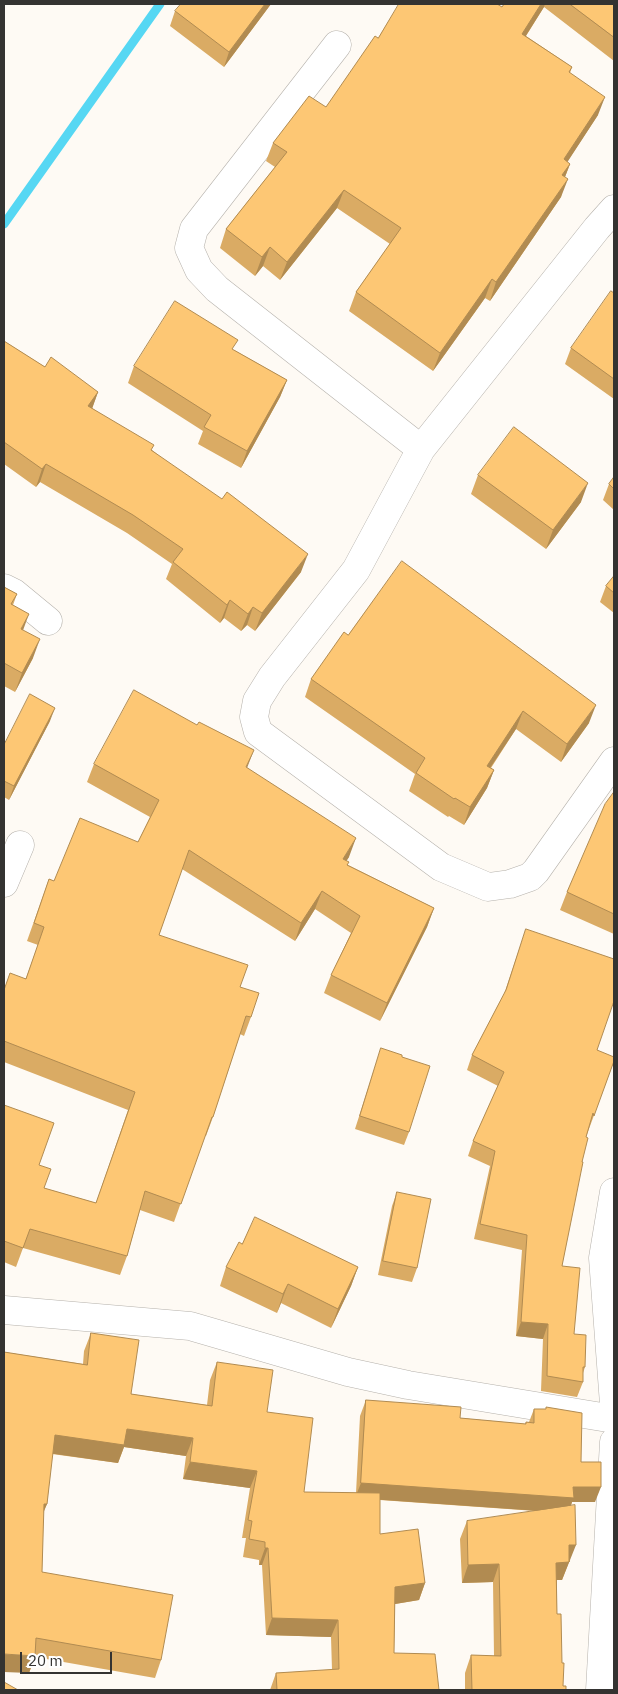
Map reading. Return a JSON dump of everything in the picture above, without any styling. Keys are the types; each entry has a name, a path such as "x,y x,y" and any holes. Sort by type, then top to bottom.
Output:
{"street":[{"path":"337,45 194,229 189,248 199,270 217,289 421,449"},
{"path":"614,209 421,449 356,570 272,677 257,702 254,717 258,732 440,867 488,887 510,884 530,877 536,872 614,761"},
{"path":"4,588 14,593 48,621"},
{"path":"4,883 20,845"},
{"path":"614,1192 603,1258 614,1404"},
{"path":"4,1310 190,1326 348,1372 400,1383 614,1419"},
{"path":"600,1690 614,1442"}],"building":[{"path":"181,4 265,4 229,52 175,11"},
{"path":"399,4 497,4 502,7 504,4 541,4 522,34 572,67 569,72 605,97 564,159 570,164 562,175 568,179 496,282 492,279 440,353 356,292 401,228 344,190 287,262 270,247 262,257 226,229 287,152 273,143 309,96 326,107 375,36 378,38"},
{"path":"570,4 614,4 614,37"},
{"path":"611,291 614,293 614,379 571,348"},
{"path":"175,301 238,340 232,349 287,380 247,451 204,427 211,415 134,366"},
{"path":"4,341 45,367 51,357 98,392 88,406 154,445 151,450 222,499 227,492 308,554 262,613 253,607 248,614 230,600 227,605 173,562 183,549 133,515 46,464 42,469 4,442"},
{"path":"514,427 588,483 553,530 478,475"},
{"path":"614,477 614,489 609,484"},
{"path":"402,561 596,705 567,744 523,711 487,766 494,770 470,807 454,799 416,773 425,758 311,679 344,632 348,635"},
{"path":"614,576 614,593 606,586"},
{"path":"4,587 17,594 11,604 29,614 21,629 40,639 22,673 4,663"},
{"path":"134,690 197,725 199,722 254,750 246,767 356,838 343,859 349,862 347,865 434,908 387,1003 331,975 360,916 322,891 301,923 189,850 159,935 248,965 240,987 259,993 251,1017 246,1016 213,1117 181,1204 145,1191 127,1256 30,1229 23,1248 4,1241 4,1105 54,1123 39,1165 51,1169 44,1188 96,1203 135,1092 4,1041 4,990 10,973 26,979 44,927 34,923 49,879 54,881 80,818 138,842 159,800 94,764"},
{"path":"30,694 55,708 14,786 4,781 4,745"},
{"path":"614,792 614,914 567,892 605,804"},
{"path":"526,929 614,959 614,1001 597,1050 614,1057 614,1061 594,1116 593,1113 586,1137 588,1138 562,1266 580,1268 574,1334 586,1335 583,1382 547,1376 548,1324 521,1322 527,1235 480,1224 495,1151 473,1141 504,1072 472,1055 506,990"},
{"path":"381,1048 430,1066 409,1132 360,1116"},
{"path":"397,1192 431,1199 417,1268 383,1261"},
{"path":"255,1217 358,1267 338,1309 288,1284 283,1294 226,1267 239,1242 242,1244"},
{"path":"91,1333 139,1340 131,1394 212,1406 217,1362 273,1370 267,1412 313,1418 304,1492 380,1493 380,1534 418,1529 425,1583 395,1587 394,1653 435,1654 439,1690 277,1690 276,1673 339,1669 338,1620 272,1618 268,1548 265,1548 265,1542 249,1539 252,1521 248,1520 257,1471 190,1462 193,1438 127,1429 124,1445 55,1435 47,1504 44,1504 42,1572 173,1595 161,1660 36,1638 35,1656 4,1654 4,1352 87,1365"},
{"path":"366,1400 461,1407 460,1418 526,1424 526,1422 534,1423 534,1409 546,1409 546,1407 582,1413 581,1462 601,1462 601,1487 573,1487 574,1498 361,1483"},
{"path":"575,1505 576,1545 569,1545 569,1562 556,1563 557,1614 561,1614 562,1663 564,1663 563,1686 566,1686 566,1690 472,1690 471,1655 501,1656 499,1564 468,1565 467,1521"},
{"path":"4,1682 18,1690 4,1690"}],"waterway":[{"path":"4,224 160,4"}]}
